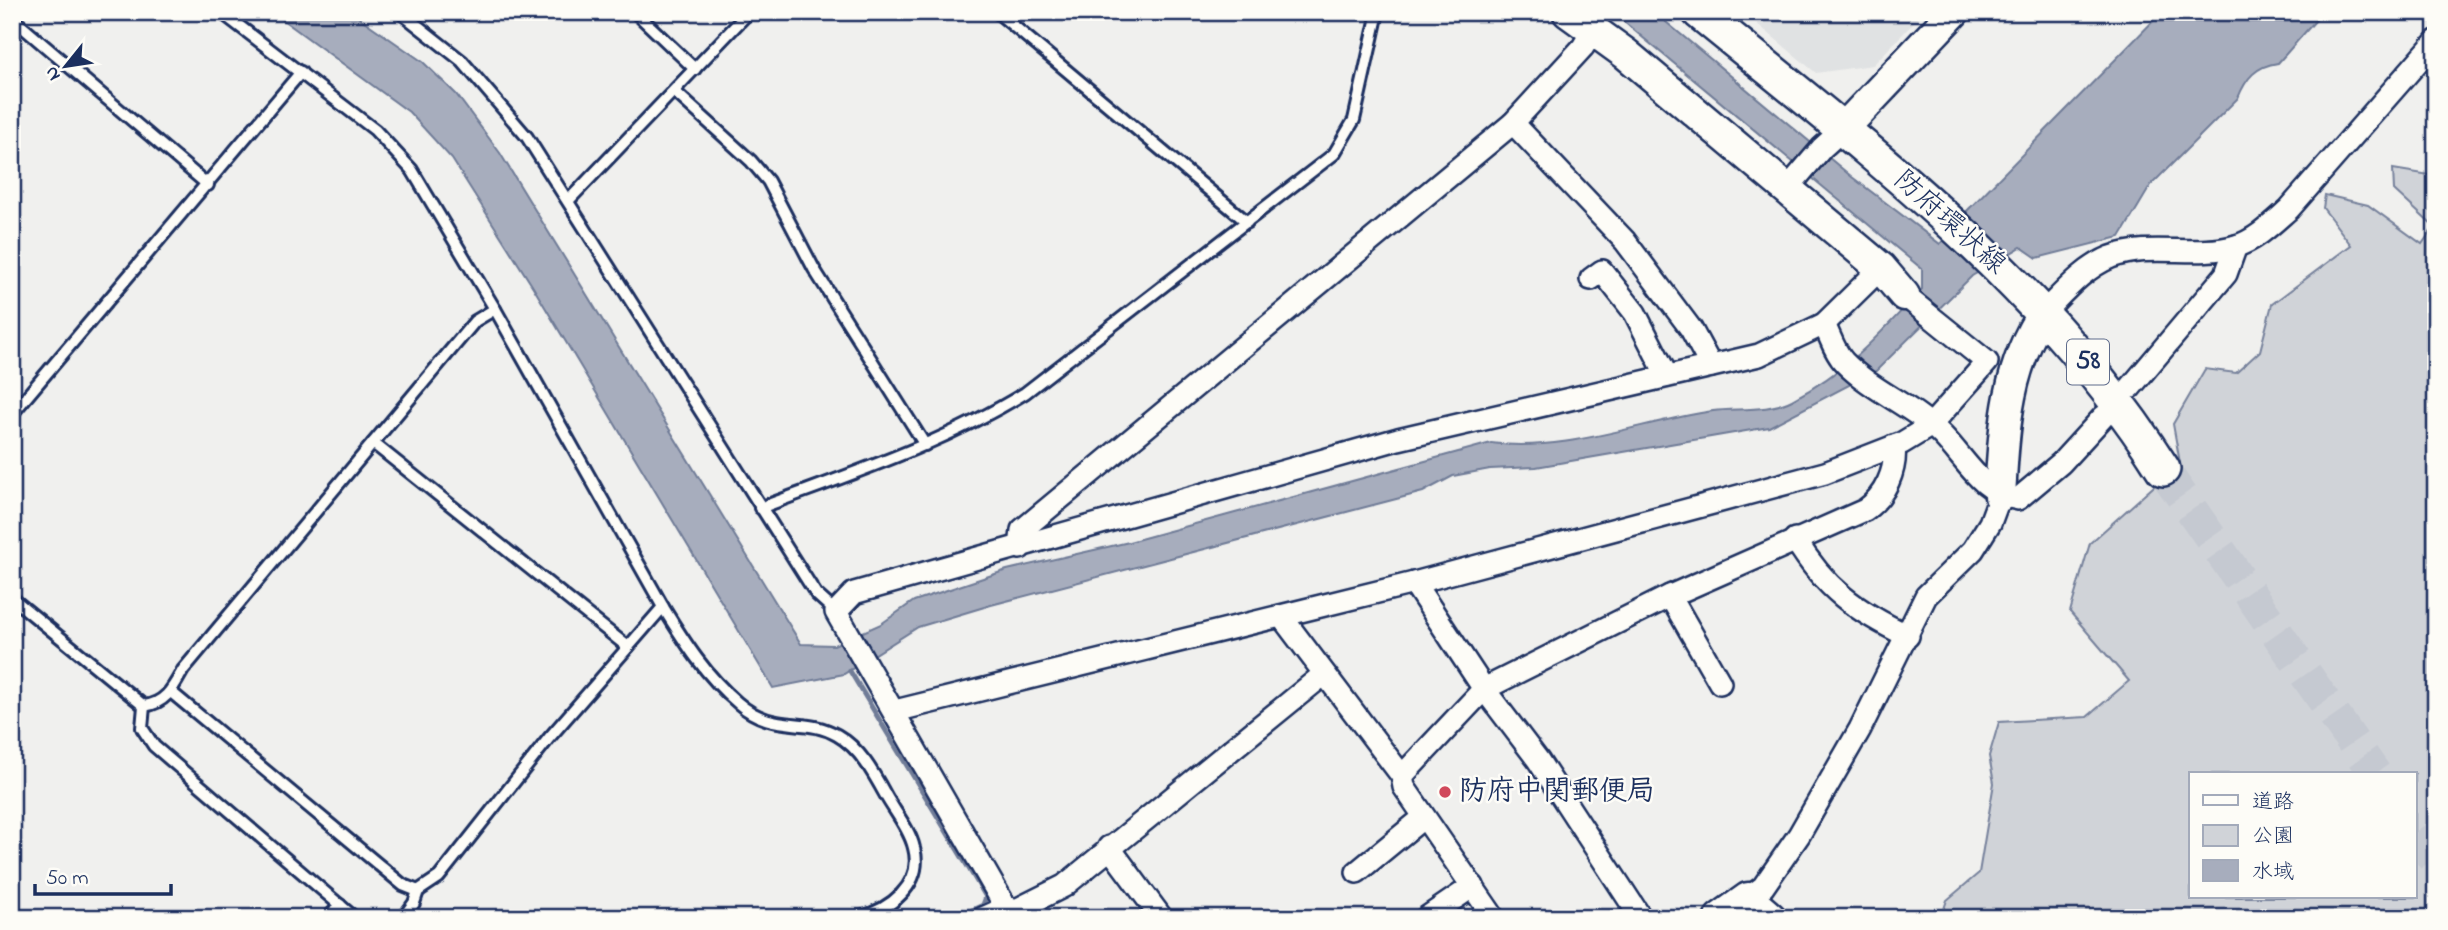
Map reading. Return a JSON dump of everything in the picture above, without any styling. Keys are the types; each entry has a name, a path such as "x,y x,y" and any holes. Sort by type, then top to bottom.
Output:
{"main road":[{"name":"防府環状線","path":"1699,12 1832,139 1948,219 1999,266 2101,377 2163,469"}],"street":[{"path":"895,711 1414,583 1779,483 1825,473 1894,446 1930,426 1987,362 1904,295 1881,268 1789,186 1626,54 1567,12"},
{"path":"1789,186 1954,12"},
{"path":"1020,548 1022,530 1513,123 1583,47 1592,32"},
{"path":"1720,918 1763,887 1799,835 1860,729 1927,596 1973,550 1990,523 2000,496 2008,397 2019,355 2044,312 2076,279 2110,258 2135,251 2236,246 2265,231 2289,209 2436,41"},
{"path":"1513,123 1518,132 1625,241 1691,329 1711,366"},
{"path":"2130,388 2225,274 2236,246"},
{"path":"1009,912 836,612 854,593 1398,439 1759,355 1824,324 1881,268"},
{"path":"1591,279 1602,271 1619,292 1656,350 1667,376"},
{"path":"1824,324 1841,360 1868,385 1941,434 1986,485 2000,496 2018,499 2062,463 2104,416"},
{"path":"1402,776 1484,689 1670,596 1865,510 1878,501 1886,488 1895,457 1894,446"},
{"path":"1795,539 1820,576 1848,604 1908,636"},
{"path":"1414,583 1484,689 1538,761 1641,918"},
{"path":"1670,596 1720,682"},
{"path":"1281,616 1402,776 1404,787 1494,918"},
{"path":"983,918 1016,910 1064,886 1323,675"},
{"path":"1357,872 1424,817"},
{"path":"1109,847 1161,918"},
{"path":"1426,918 1473,886"},
{"path":"1748,898 1771,918"}],"lane":[{"path":"221,12 374,130 412,170 495,309 690,652 739,704 757,718 783,725 821,728 838,735 869,766 915,848 915,866 902,895 869,915 858,918"},
{"path":"400,12 462,61 500,102 527,137 760,508 816,594 836,612"},
{"path":"635,12 695,69"},
{"path":"568,201 749,12"},
{"path":"997,12 1247,222"},
{"path":"760,508 925,446 983,419 1025,393 1334,153 1354,120 1378,12"},
{"path":"12,18 208,185"},
{"path":"12,414 301,72"},
{"path":"674,91 751,161 768,181 814,269 925,446"},
{"path":"12,598 144,706 155,704 171,692 183,670 475,321 495,309"},
{"path":"373,443 628,647"},
{"path":"403,918 414,903 418,891 439,877 549,738 663,607"},
{"path":"171,692 403,885 418,891"},
{"path":"144,706 142,728 154,746 355,918"},
{"path":"328,918 340,905"}],"shaded area":[{"path":"1743,12 1924,12 1873,65 1816,73"}],"green space":[{"path":"2393,169 2436,176 2436,918 1941,918 1947,900 1979,873 1994,783 1989,756 1999,722 2087,717 2129,681 2070,612 2090,543 2180,463 2173,424 2205,369 2236,373 2260,351 2272,304 2351,245 2323,208 2325,195 2368,205 2422,244 2434,227 2394,190"}],"water":[{"path":"272,12 351,12 423,62 456,94 500,153 801,644 834,645 881,624 914,601 1007,570 1129,542 1491,443 1547,444 1713,411 1783,404 1812,389 1847,364 1922,289 1922,269 1612,12 1654,12 1852,177 1940,244 1961,217 2162,12 2323,12 2278,63 2253,74 2238,98 2151,185 2120,237 2037,258 2021,247 1972,276 1876,371 1769,427 1536,467 1490,469 1453,476 1423,492 991,605 918,627 844,674 773,688 533,287 452,159 409,112"}],"waterway":[{"path":"850,671 986,897 983,905 955,918"}],"tunnel":[{"path":"2163,469 2374,772"},
{"path":"2416,833 2436,862"}],"place":[{"name":"防府中関郵便局","path":"1445,792"}]}
